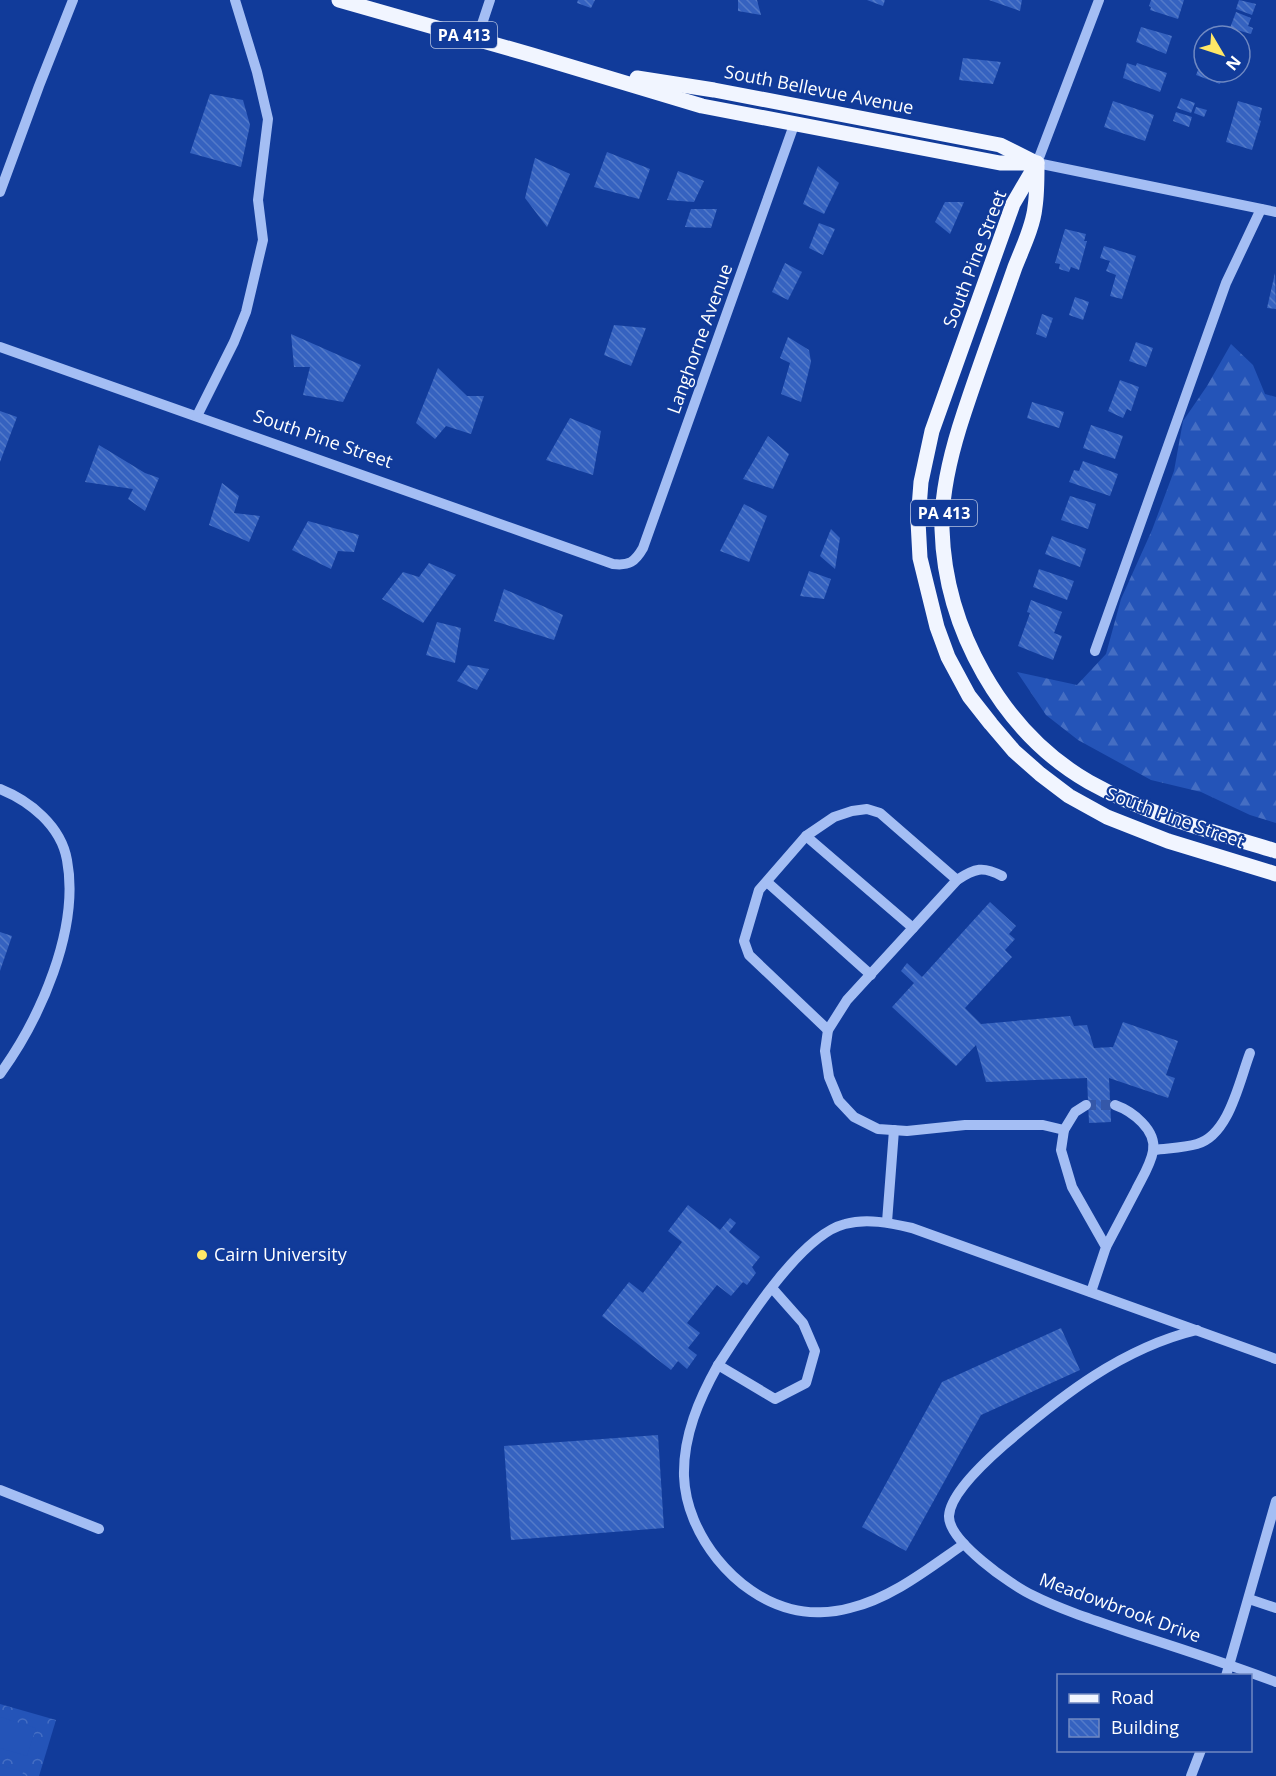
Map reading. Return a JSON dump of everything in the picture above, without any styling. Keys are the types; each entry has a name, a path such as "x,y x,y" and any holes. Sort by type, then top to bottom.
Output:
{"main road":[{"name":"South Bellevue Avenue","path":"339,0 589,71 702,106 1000,163 1037,164"},
{"name":"South Bellevue Avenue","path":"589,71 714,90 1000,145 1037,164"},
{"name":"South Pine Street","path":"1037,164 1035,209 963,415 947,479 942,528 946,572 960,620 974,655 996,695 1031,738 1054,758 1087,781 1127,802 1276,851"},
{"name":"South Pine Street","path":"1037,164 1013,204 932,431 921,482 918,521 920,558 937,627 948,657 969,696 990,724 1014,751 1069,796 1107,817 1168,841 1276,874"}],"street":[{"path":"0,192 73,0"},
{"path":"197,416 234,342 246,312 263,240 258,200 268,119 257,72 235,0"},
{"path":"477,39 490,0"},
{"path":"1037,164 1099,0"},
{"name":"Langhorne Avenue","path":"633,562 643,548 794,124"},
{"name":"South Bellevue Avenue","path":"1037,164 1276,212"},
{"path":"1095,651 1226,283 1262,209"},
{"name":"South Pine Street","path":"0,346 613,564 624,565 633,562"},
{"path":"0,789 20,797 40,814 56,834 67,858 70,899 65,936 44,999 16,1052 0,1074"},
{"path":"828,1030 749,955 744,941 759,890 806,836 834,817 867,809 880,813 957,880"},
{"path":"806,836 913,928"},
{"path":"1002,876 988,868 970,871 957,880 847,1000 828,1030 825,1051 829,1077 839,1101 854,1117 878,1129 907,1131 965,1125 1043,1125 1064,1130"},
{"path":"767,882 871,975"},
{"path":"1154,1150 1197,1144 1214,1136 1224,1122 1250,1053"},
{"path":"1086,1105 1075,1112 1064,1130 1060,1150 1072,1187 1106,1247"},
{"path":"1091,1292 1106,1247 1154,1150 1151,1135 1141,1120 1125,1108 1115,1105"},
{"path":"887,1222 894,1130"},
{"path":"964,1544 891,1592 849,1608 822,1612 791,1609 768,1600 740,1582 722,1565 704,1540 691,1514 686,1498 684,1456 689,1432 703,1393 718,1365 762,1299 812,1242 832,1228 862,1221 887,1222 912,1228 1276,1359"},
{"path":"718,1365 775,1399 806,1383 815,1351 803,1323 772,1288"},
{"name":"Meadowbrook Drive","path":"1197,1330 1164,1339 1111,1365 1071,1391 991,1457 969,1480 949,1513 949,1521 964,1544 1013,1586 1034,1597 1244,1674"},
{"path":"0,1490 99,1529"},
{"path":"1228,1670 1276,1502"},
{"path":"1249,1599 1276,1608"},
{"name":"Meadowbrook Drive","path":"1252,1676 1276,1682"},
{"path":"1191,1776 1200,1752"}],"green space":[{"path":"1231,344 1253,365 1265,394 1276,397 1276,823 1250,815 1201,792 1151,780 1078,740 1046,715 1017,672 1077,685 1106,654 1121,599 1152,530 1174,471 1183,421 1207,386"},
{"path":"0,1704 56,1720 39,1776 0,1776"},
{"path":"0,1717 36,1728 27,1756 0,1748"},
{"path":"0,1765 23,1772 22,1776 0,1776"}],"building":[{"path":"578,0 595,0 591,8 577,3"},
{"path":"738,0 757,0 761,15 738,11"},
{"path":"867,0 885,0 883,6"},
{"path":"989,0 1022,0 1020,11"},
{"path":"1151,0 1184,0 1178,19 1150,10"},
{"path":"1239,0 1256,4 1252,15 1236,9"},
{"path":"1236,12 1251,18 1249,24 1232,24"},
{"path":"1141,27 1172,36 1166,54 1136,42"},
{"path":"963,58 1001,62 993,84 959,80"},
{"path":"1127,63 1136,66 1137,63 1167,73 1160,92 1123,78"},
{"path":"210,94 243,100 250,125 241,167 190,153"},
{"path":"1181,98 1195,103 1191,113 1177,108"},
{"path":"1113,101 1154,115 1145,141 1104,127"},
{"path":"1238,101 1262,108 1259,120 1261,121 1252,150 1226,142"},
{"path":"1196,107 1207,110 1204,117 1194,113"},
{"path":"1176,112 1192,117 1189,127 1173,121"},
{"path":"607,152 650,169 639,199 594,187"},
{"path":"535,158 570,174 547,227 525,198"},
{"path":"818,166 839,183 824,214 803,204"},
{"path":"678,171 704,181 694,202 667,200"},
{"path":"945,202 964,202 950,234 935,222"},
{"path":"691,209 717,209 711,228 685,227"},
{"path":"819,223 835,229 823,255 809,248"},
{"path":"1065,229 1086,234 1084,241 1087,241 1079,270 1071,267 1069,272 1059,269 1060,264 1055,263"},
{"path":"1104,246 1136,256 1122,299 1110,296 1116,275 1106,271 1110,261 1100,258"},
{"path":"785,263 802,272 788,300 772,292"},
{"path":"1275,273 1276,309 1267,308"},
{"path":"1075,297 1089,302 1083,320 1069,315"},
{"path":"1042,314 1053,318 1046,338 1036,334"},
{"path":"614,325 646,328 631,366 604,355"},
{"path":"291,334 361,365 343,402 303,395 310,367 294,367"},
{"path":"788,337 809,350 811,362 801,402 781,394 790,363 780,358"},
{"path":"1136,342 1153,348 1146,367 1129,361"},
{"path":"438,368 467,396 484,396 471,434 446,426 435,439 416,423"},
{"path":"1120,380 1139,387 1131,411 1127,409 1123,418 1108,411"},
{"path":"1032,402 1064,412 1059,428 1027,418"},
{"path":"0,411 17,417 0,462"},
{"path":"570,418 601,431 593,475 546,460"},
{"path":"1091,425 1123,436 1115,459 1083,448"},
{"path":"768,436 789,454 773,489 743,479"},
{"path":"99,445 145,473 159,478 145,511 128,499 133,489 85,482"},
{"path":"1083,461 1118,474 1110,496 1069,482 1074,470 1079,471"},
{"path":"222,483 239,496 234,513 260,516 249,542 209,525"},
{"path":"1070,496 1096,504 1088,529 1061,520"},
{"path":"744,504 767,516 749,562 720,551"},
{"path":"308,521 359,535 354,552 338,551 331,569 292,550"},
{"path":"831,529 840,538 835,569 820,556"},
{"path":"1052,536 1086,549 1080,567 1045,554"},
{"path":"429,563 456,575 423,623 382,599 403,572 419,577"},
{"path":"1039,569 1074,581 1067,600 1033,587"},
{"path":"809,571 831,579 824,599 800,596"},
{"path":"504,589 563,615 554,640 494,621"},
{"path":"1031,600 1062,612 1054,633 1062,636 1053,660 1018,646 1030,613 1027,612"},
{"path":"437,622 461,628 455,663 426,655"},
{"path":"468,665 489,669 477,690 457,681"},
{"path":"990,902 1016,926 1009,934 1015,939 1005,950 1012,957 965,1008 981,1024 1070,1016 1074,1026 1087,1025 1094,1048 1113,1047 1123,1022 1178,1041 1166,1075 1175,1078 1168,1098 1109,1078 1111,1122 1089,1123 1087,1078 986,1082 976,1045 956,1066 892,1007 914,983 901,971 907,963 922,977"},
{"path":"0,932 12,936 0,971"},
{"path":"688,1205 720,1230 730,1218 736,1223 729,1232 760,1257 752,1267 756,1273 747,1285 743,1282 731,1296 717,1285 687,1323 700,1333 688,1348 697,1355 687,1369 678,1361 671,1370 602,1316 629,1282 643,1293 682,1242 668,1231"},
{"path":"1061,1328 1080,1370 981,1415 906,1551 862,1527 942,1382"},
{"path":"658,1435 664,1528 511,1540 504,1446"}],"tunnel":[{"path":"1086,1105 1115,1105"}],"place":[{"name":"Cairn University","path":"202,1255"}]}
